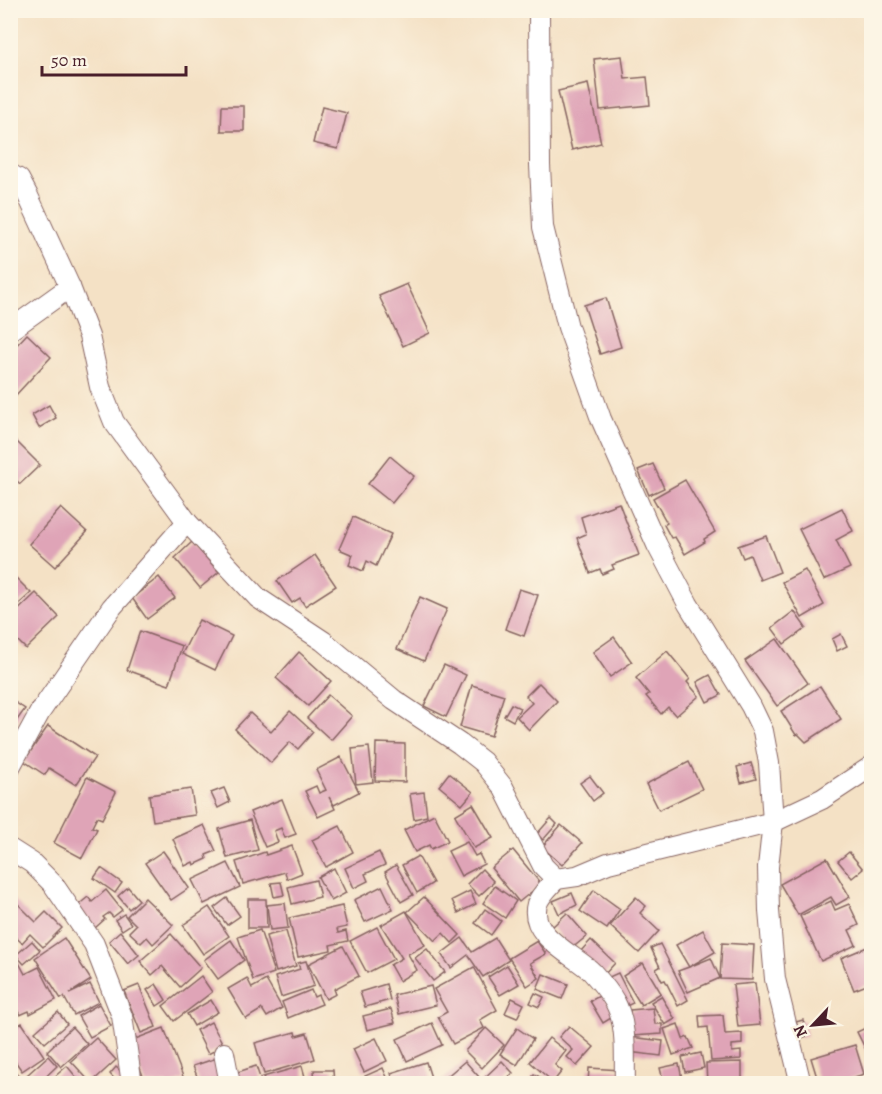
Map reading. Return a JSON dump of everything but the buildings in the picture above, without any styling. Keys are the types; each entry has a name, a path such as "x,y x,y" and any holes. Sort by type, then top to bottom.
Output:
{"street":[{"path":"539,10 540,165 543,227 568,327 602,419 657,545 688,604 751,706 763,731 769,763 773,822 768,867 774,968 801,1083"},
{"path":"10,174 19,178 70,286 89,336 100,387 114,422 187,522 258,598 323,641 394,700 483,762 503,787 543,866 556,879"},
{"path":"10,330 70,286"},
{"path":"10,767 40,712 112,608 187,522"},
{"path":"625,1083 623,1026 616,1004 591,971 556,946 540,926 536,912 537,902 556,879 577,876 608,863 773,822 822,800 872,766"},
{"path":"10,849 32,863 53,884 94,944 122,1016 132,1083"},
{"path":"224,1053 230,1083"}]}
